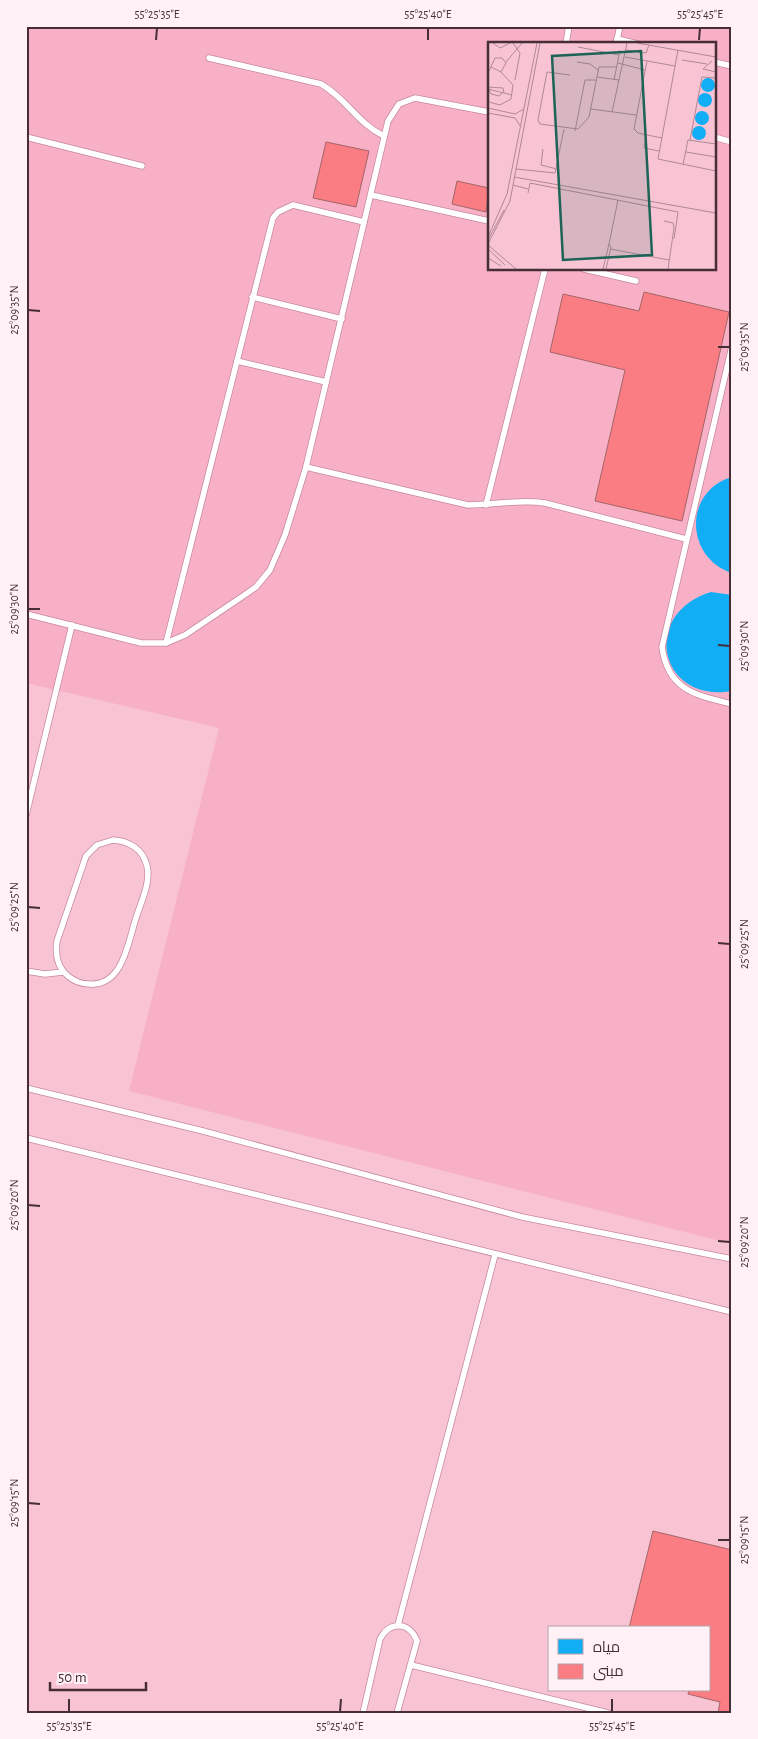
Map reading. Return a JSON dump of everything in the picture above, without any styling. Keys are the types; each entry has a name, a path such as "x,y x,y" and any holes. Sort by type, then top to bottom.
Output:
{"lane":[{"path":"566,42 569,26"},
{"path":"616,41 620,26"},
{"path":"209,58 322,84 335,93 365,125 384,136"},
{"path":"716,62 732,66"},
{"path":"26,614 140,643 166,644 185,635 256,587 264,579 276,560 306,467 384,136 393,112 406,99 423,99 488,112"},
{"path":"26,136 142,166"},
{"path":"716,138 732,142"},
{"path":"371,195 488,221"},
{"path":"166,644 270,226 278,212 293,205 364,222"},
{"path":"486,505 545,270"},
{"path":"588,270 636,281"},
{"path":"252,297 342,319"},
{"path":"732,346 664,635 664,659 668,670 684,689 695,695 732,704"},
{"path":"237,361 326,382"},
{"path":"306,467 450,501 486,505 514,501 545,503 686,539"},
{"path":"26,815 72,625"},
{"path":"26,971 45,974 64,972 72,979 92,984 103,982 119,968 148,876 145,860 136,847 129,843 113,840 105,842 97,845 86,856 57,941 57,957 64,972"},
{"path":"26,1088 203,1131 522,1217 732,1259"},
{"path":"26,1138 732,1312"},
{"path":"398,1624 495,1255"},
{"path":"363,1713 380,1639 384,1631 398,1624 407,1626 414,1632 417,1641 397,1713"},
{"path":"411,1665 608,1713"}],"shaded area":[{"path":"26,26 732,26 732,1244 129,1091 219,728 26,683"}],"water":[{"path":"732,477 732,573 716,565 705,554 698,540 696,525 698,510 705,496 716,485"},
{"path":"711,592 732,595 732,691 707,691 688,684 675,671 668,655 667,636 674,619 688,603"}],"building":[{"path":"326,142 369,151 356,207 313,198"},
{"path":"457,181 488,188 486,212 452,204"},
{"path":"644,292 729,312 682,521 595,501 625,370 550,352 563,294 639,311"},
{"path":"653,1531 732,1550 732,1713 718,1713 720,1702 688,1694 688,1692 710,1692 710,1626 629,1626"}]}
